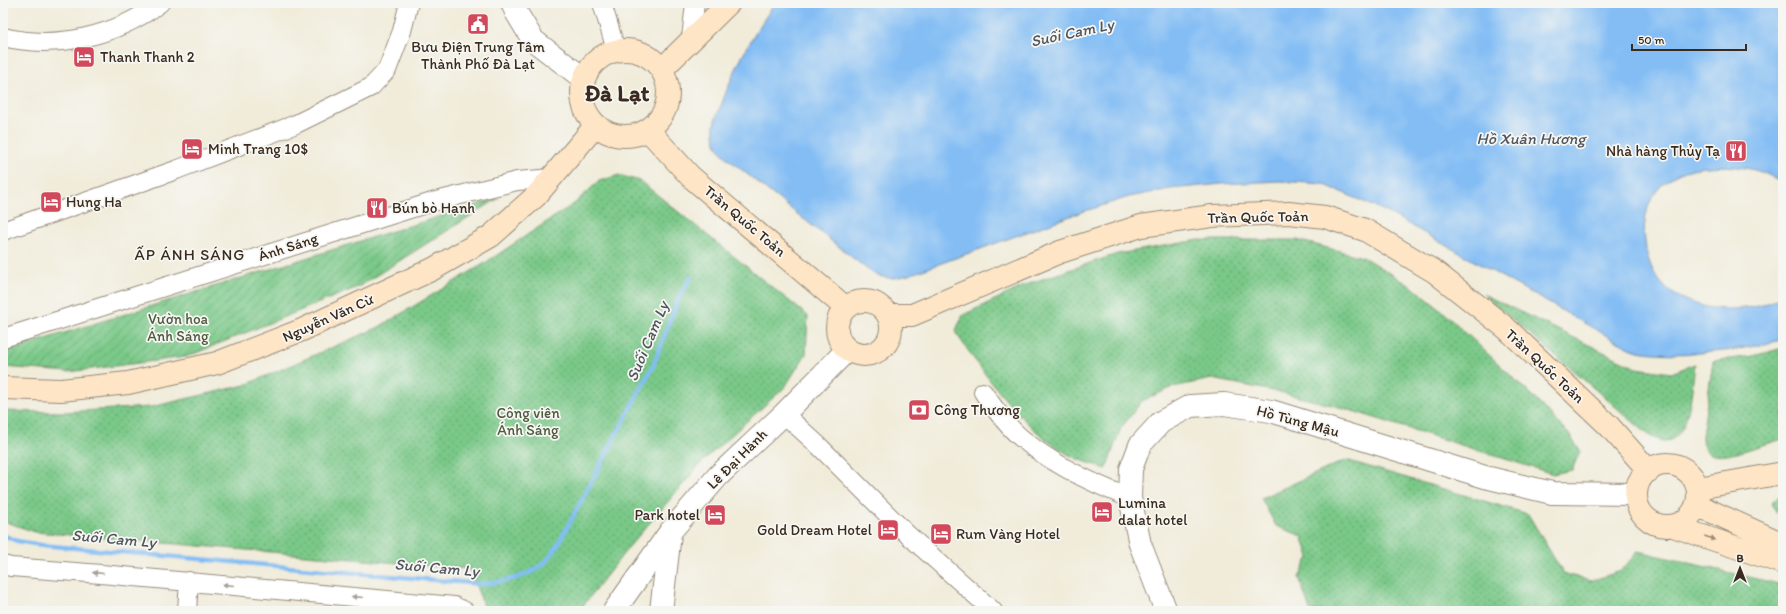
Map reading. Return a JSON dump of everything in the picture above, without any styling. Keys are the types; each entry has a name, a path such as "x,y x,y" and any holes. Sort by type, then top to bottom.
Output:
{"main road":[{"path":"662,69 729,3"},
{"path":"629,49 642,52 654,59 662,69 668,82 669,96 666,109 659,121 648,130 635,135 621,136 608,132 596,125 588,115 583,104 582,91 584,79 589,69 596,60 605,54 616,50 629,49"},
{"name":"Nguyễn Văn Cừ","path":"3,388 61,390 128,383 217,363 260,347 350,309 433,269 491,236 536,196 553,178 596,125"},
{"name":"Trần Quốc Toản","path":"648,130 691,177 846,308"},
{"name":"Trần Quốc Toản","path":"888,315 912,315 1060,252 1141,226 1212,216 1289,213 1325,217 1365,230 1435,272 1506,328 1609,426 1649,471"},
{"path":"869,302 876,304 888,315 891,323 889,339 885,346 871,355 854,354 847,350 842,344 836,329 841,314 853,303 869,302"},
{"path":"1673,526 1687,519 1697,497 1693,478 1686,471 1677,466 1667,464 1657,466 1649,471 1642,477 1638,485 1636,494 1639,508 1649,520 1664,526 1673,526 1783,563"},
{"path":"1697,497 1783,473"},
{"path":"1697,497 1772,540 1783,543"}],"street":[{"path":"3,37 52,42 88,37 120,26 160,3"},
{"path":"3,231 176,170 296,124 371,87 388,70 402,31 409,3"},
{"path":"512,3 533,40 584,79"},
{"path":"602,3 616,50"},
{"path":"691,39 695,3"},
{"name":"Ánh Sáng","path":"3,338 432,202 516,181 553,178"},
{"name":"Lê Đại Hành","path":"614,611 670,532 718,476 784,414 847,350"},
{"path":"983,392 999,415 1020,437 1031,445 1068,470 1096,484 1130,498"},
{"name":"Hồ Tùng Mậu","path":"1166,611 1140,544 1130,498 1130,469 1140,446 1161,422 1190,406 1224,404 1271,411 1485,477 1552,493 1636,494"},
{"path":"784,414 819,446 908,535 993,611"},
{"path":"661,611 670,532"},
{"path":"3,564 11,567 189,581 454,606 465,611"},
{"path":"187,611 189,581"}],"green space":[{"name":"Công viên Ánh Sáng","path":"619,175 640,181 808,316 806,354 785,387 703,461 628,548 579,611 486,611 469,569 35,532 3,521 3,411 62,412 151,407 245,385 379,327 485,263 575,203 599,181"},
{"name":"Vườn hoa Ánh Sáng","path":"499,198 358,287 186,357 68,372 3,367 3,352"},
{"path":"1199,240 1297,240 1363,257 1411,286 1446,314 1528,392 1568,433 1580,451 1572,470 1553,474 1343,408 1279,392 1212,379 1173,387 1142,401 1121,428 1106,469 1069,455 1035,430 1005,400 955,332 963,315 1030,283 1117,254"},
{"path":"1483,294 1637,368 1671,373 1695,364 1691,397 1685,423 1679,432 1672,439 1663,441 1651,437"},
{"path":"1783,348 1783,439 1727,455 1712,455 1703,445 1702,436 1713,361 1753,356"},
{"path":"1346,460 1528,514 1563,573 1590,581 1621,571 1638,551 1783,585 1780,611 1310,611 1299,577 1309,557 1302,536 1276,526 1261,498"},
{"path":"1783,492 1783,521 1771,504"}],"water":[{"name":"Hồ Xuân Hương","path":"775,3 1783,3 1783,184 1766,174 1747,168 1718,166 1692,169 1667,180 1658,189 1651,200 1644,227 1646,248 1653,271 1664,286 1671,292 1687,301 1706,307 1734,309 1760,305 1783,295 1783,339 1751,347 1711,352 1671,354 1638,351 1616,341 1387,212 1323,184 1280,181 1222,184 1170,189 1129,197 1076,214 909,275 890,278 882,277 872,273 728,159 716,144 714,125 717,113 727,89 745,51"}],"waterway":[{"name":"Suối Cam Ly","path":"3,535 17,541 41,545 481,584 504,581 519,577 542,565 555,550 653,366 678,299 691,277"}],"place":[{"name":"Bưu Điện Trung Tâm Thành Phố Đà Lạt","path":"478,24"},
{"name":"Thanh Thanh 2","path":"84,57"},
{"name":"Minh Trang 10$","path":"192,149"},
{"name":"Nhà hàng Thủy Tạ","path":"1736,151"},
{"name":"Hung Ha","path":"51,202"},
{"name":"Bún bò Hạnh","path":"377,208"},
{"name":"Công Thương","path":"919,410"},
{"name":"Lumina dalat hotel","path":"1102,512"},
{"name":"Park hotel","path":"715,515"},
{"name":"Gold Dream Hotel","path":"888,530"},
{"name":"Rum Vàng Hotel","path":"941,534"}],"district":[{"name":"Đà Lạt","path":"617,93"},
{"name":"ẤP ÁNH SÁNG","path":"190,254"}]}
